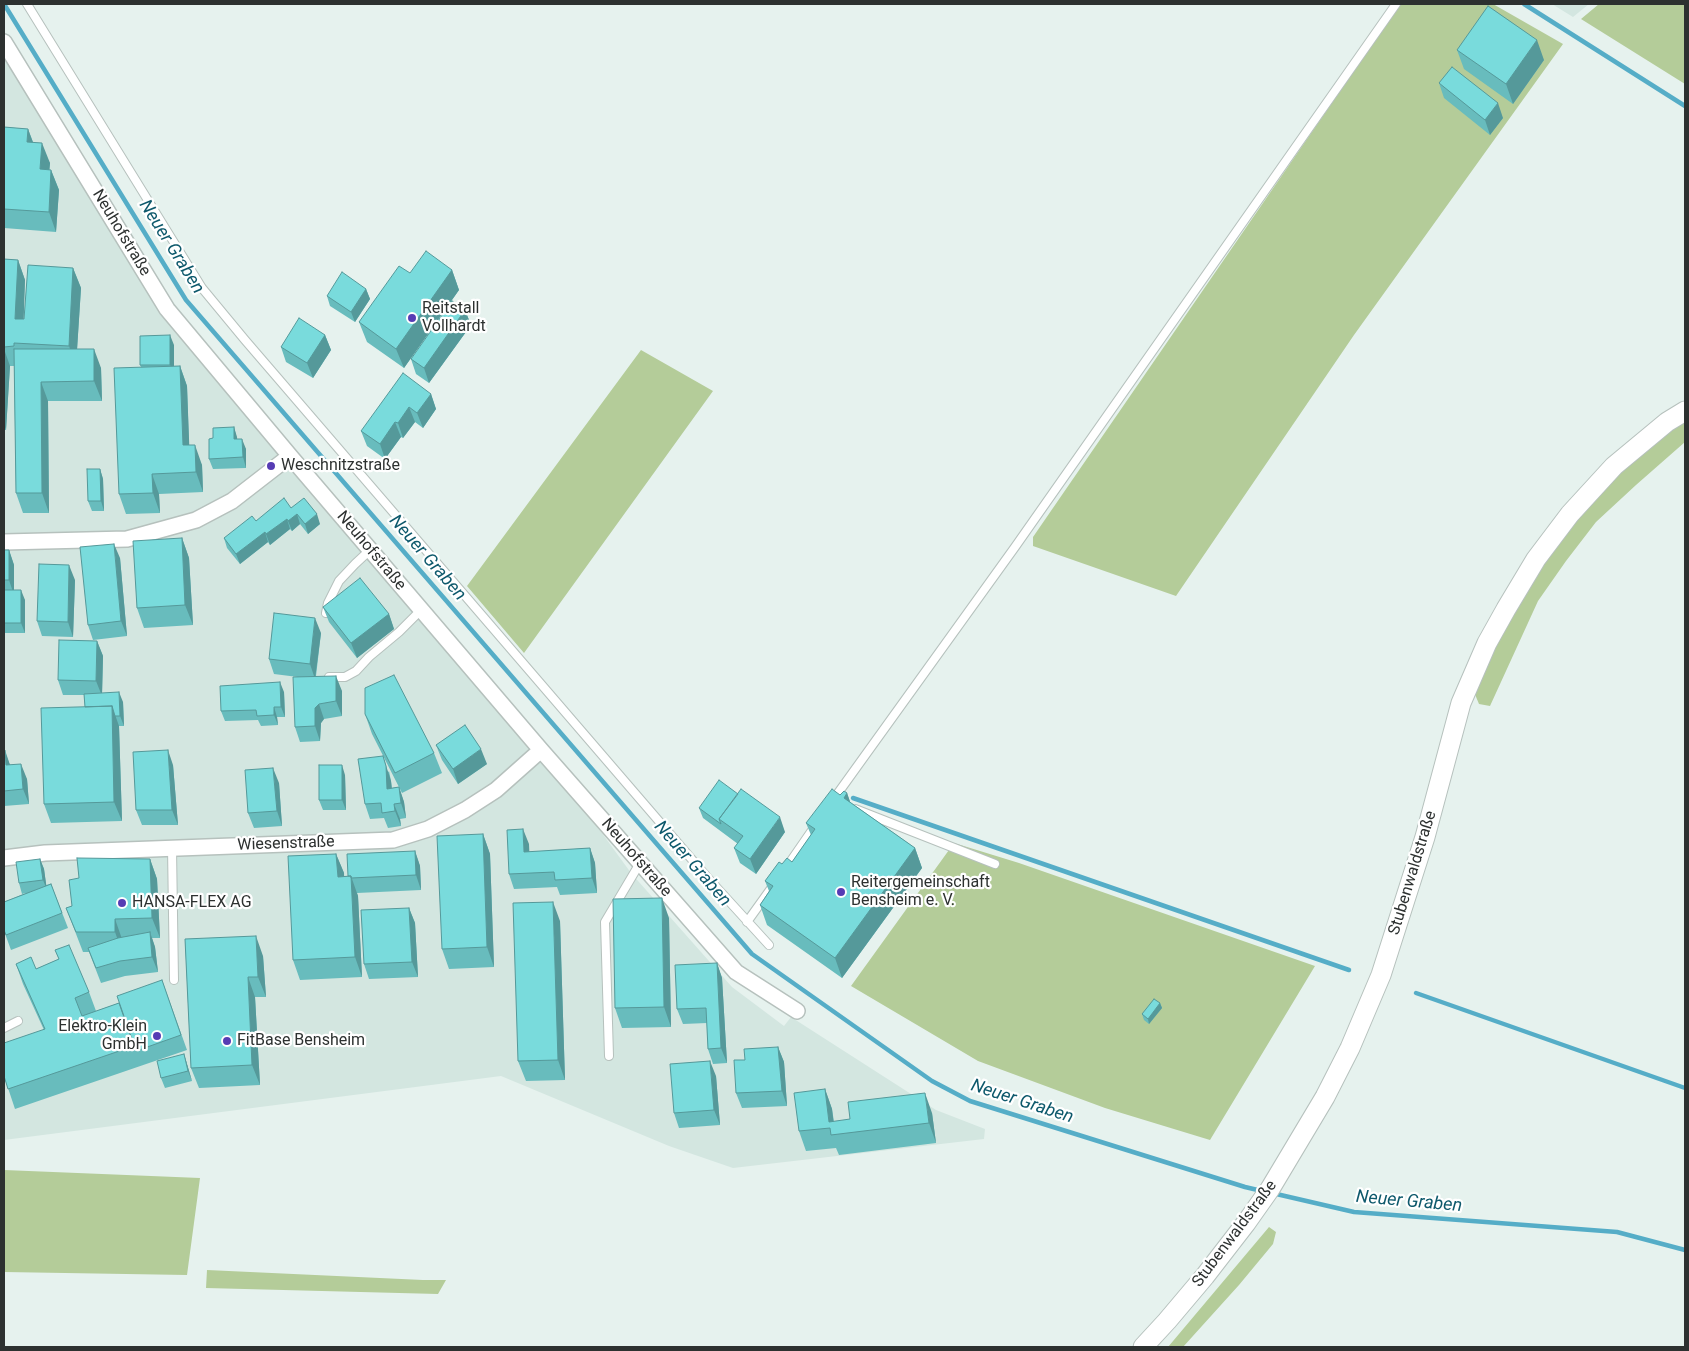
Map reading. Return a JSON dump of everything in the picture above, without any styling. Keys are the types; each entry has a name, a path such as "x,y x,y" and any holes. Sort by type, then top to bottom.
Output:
{"street":[{"name":"Neuhofstraße","path":"4,42 167,309 541,750 736,972 797,1011"},
{"name":"Stubenwaldstraße","path":"1143,1347 1205,1276 1246,1223 1289,1159 1325,1097 1350,1048 1381,975 1425,837 1461,703 1487,643 1536,559 1570,514 1614,466 1667,422 1685,411"},
{"path":"4,542 127,539 196,520 232,501 290,456"},
{"name":"Wiesenstraße","path":"4,858 23,855 172,848 393,840 428,829 465,810 496,790 541,750"}],"lane":[{"path":"27,4 202,288 251,348 747,922 769,945"},
{"path":"827,808 1021,539 1396,4"},
{"path":"326,613 328,603 340,581 370,550"},
{"path":"329,677 346,677 356,671 421,610"},
{"path":"833,800 842,803"},
{"path":"851,807 995,864"},
{"path":"747,922 822,816"},
{"path":"172,848 174,980"},
{"path":"609,1056 605,922 640,863"},
{"path":"4,1028 18,1021"}],"shaded area":[{"path":"1552,4 1589,4 1573,17"},
{"path":"4,52 162,313 548,759 631,873 732,987 784,1026 791,1017 936,1110 985,1129 984,1139 733,1168 669,1146 501,1076 4,1140"}],"green space":[{"path":"1400,4 1493,4 1563,44 1354,335 1176,596 1033,546 1033,537"},
{"path":"1599,4 1685,4 1685,84 1581,19"},
{"path":"641,350 713,391 524,653 467,586"},
{"path":"1685,419 1685,442 1596,522 1538,601 1490,706 1479,704 1474,692 1499,632 1565,530 1638,454"},
{"path":"954,843 1019,863 1315,966 1210,1140 1105,1108 978,1061 851,986"},
{"path":"4,1170 200,1178 187,1275 4,1272"},
{"path":"1269,1227 1276,1232 1273,1244 1239,1285 1183,1347 1168,1347"},
{"path":"207,1270 446,1280 438,1294 206,1288"}],"building":[{"path":"1488,6 1537,40 1506,84 1457,50"},
{"path":"1452,67 1498,103 1485,120 1439,83"},
{"path":"4,127 28,129 27,142 42,143 40,169 51,170 49,212 4,209"},
{"path":"426,251 452,270 396,349 359,322 399,266 410,273"},
{"path":"4,259 18,260 15,319 24,319 28,265 73,268 69,346 14,343 14,346 4,347"},
{"path":"342,272 366,289 351,312 327,296"},
{"path":"452,301 465,310 424,368 411,359"},
{"path":"299,318 325,335 307,363 281,347"},
{"path":"170,335 170,365 140,365 140,336"},
{"path":"14,349 94,349 94,381 41,382 42,493 16,493"},
{"path":"180,366 183,445 195,445 196,472 152,474 153,493 119,494 114,368"},
{"path":"403,373 431,394 417,413 409,407 398,423 395,422 380,444 361,431"},
{"path":"234,427 234,439 242,439 243,457 209,459 209,439 213,438 213,428"},
{"path":"87,469 100,469 101,501 88,501"},
{"path":"284,498 291,508 304,498 317,514 305,524 297,514 266,534 265,532 236,554 224,538 252,516 256,521"},
{"path":"182,538 185,605 137,608 133,541"},
{"path":"114,544 121,621 88,625 80,547"},
{"path":"4,550 9,550 9,580 4,580"},
{"path":"39,564 69,565 68,622 37,621"},
{"path":"360,578 389,614 351,643 323,607"},
{"path":"4,590 21,590 21,623 4,623"},
{"path":"274,613 315,618 310,664 269,659"},
{"path":"59,640 97,641 96,681 58,680"},
{"path":"394,675 434,753 395,773 365,714 365,688"},
{"path":"336,676 336,701 319,704 315,708 315,726 295,727 293,677"},
{"path":"280,682 281,707 274,707 274,715 257,716 256,710 221,711 220,686"},
{"path":"119,692 120,716 115,716 112,706 85,707 84,694"},
{"path":"112,706 114,802 44,804 41,708"},
{"path":"465,725 481,749 453,769 436,745"},
{"path":"4,750 6,765 21,764 23,789 4,791"},
{"path":"168,750 172,810 136,810 133,752"},
{"path":"383,756 386,766 387,789 399,787 401,803 394,804 395,811 382,813 381,803 365,804 358,759"},
{"path":"319,765 342,765 342,800 319,800"},
{"path":"273,768 277,811 248,813 245,770"},
{"path":"719,780 738,794 719,819 721,824 699,808"},
{"path":"741,789 780,817 750,859 734,848 743,836 719,819"},
{"name":"Reitergemeinschaft Bensheim e. V.","path":"832,789 840,795 844,791 847,793 844,798 915,848 835,958 760,905 773,886 765,881 779,862 782,864 787,858 792,862 815,829 806,823"},
{"path":"523,829 524,852 590,848 592,878 555,880 554,872 509,874 507,830"},
{"path":"483,834 487,947 442,949 437,836"},
{"path":"415,851 416,875 351,878 351,876 348,876 347,854"},
{"path":"336,854 338,877 351,876 355,957 293,960 288,856"},
{"path":"77,858 150,859 152,918 115,919 115,932 76,932 66,908 72,906 69,880 79,878"},
{"path":"40,859 43,880 19,883 16,862"},
{"path":"51,884 62,913 6,935 4,930 4,902"},
{"path":"662,898 664,1007 615,1008 613,899"},
{"path":"553,902 558,1060 518,1061 513,903"},
{"path":"409,908 412,962 364,964 361,910"},
{"path":"150,932 152,957 120,961 96,968 88,948 118,938"},
{"name":"FitBase Bensheim","path":"256,936 258,977 248,977 252,1065 191,1068 185,939"},
{"path":"69,945 89,992 75,998 82,1016 119,1003 134,1046 8,1089 4,1076 4,1043 45,1029 16,964 31,957 36,969 59,959 55,950"},
{"path":"717,963 721,1048 708,1049 706,1008 677,1009 675,965"},
{"name":"Elektro-Klein GmbH","path":"162,980 181,1035 136,1051 117,996"},
{"path":"1154,999 1160,1003 1148,1019 1142,1014"},
{"path":"778,1047 782,1091 736,1093 734,1060 745,1060 744,1049"},
{"path":"184,1054 188,1071 161,1078 157,1061"},
{"path":"710,1061 714,1110 674,1113 670,1064"},
{"path":"825,1089 829,1122 850,1119 848,1102 925,1093 929,1123 831,1135 830,1128 799,1131 794,1093"}],"waterway":[{"name":"Neuer Graben","path":"4,4 186,300 752,954 932,1081 970,1101 1262,1191"},
{"path":"1524,4 1685,106"},
{"path":"853,798 1349,970"},
{"path":"1416,993 1685,1088"},
{"name":"Neuer Graben","path":"1272,1193 1354,1212 1617,1232 1685,1250"}],"place":[{"name":"Reitstall Vollhardt","path":"412,318"},
{"name":"Weschnitzstraße","path":"271,466"},
{"name":"Reitergemeinschaft Bensheim e. V.","path":"841,892"},
{"name":"HANSA-FLEX AG","path":"122,903"},
{"name":"Elektro-Klein GmbH","path":"157,1036"},
{"name":"FitBase Bensheim","path":"227,1041"}]}
